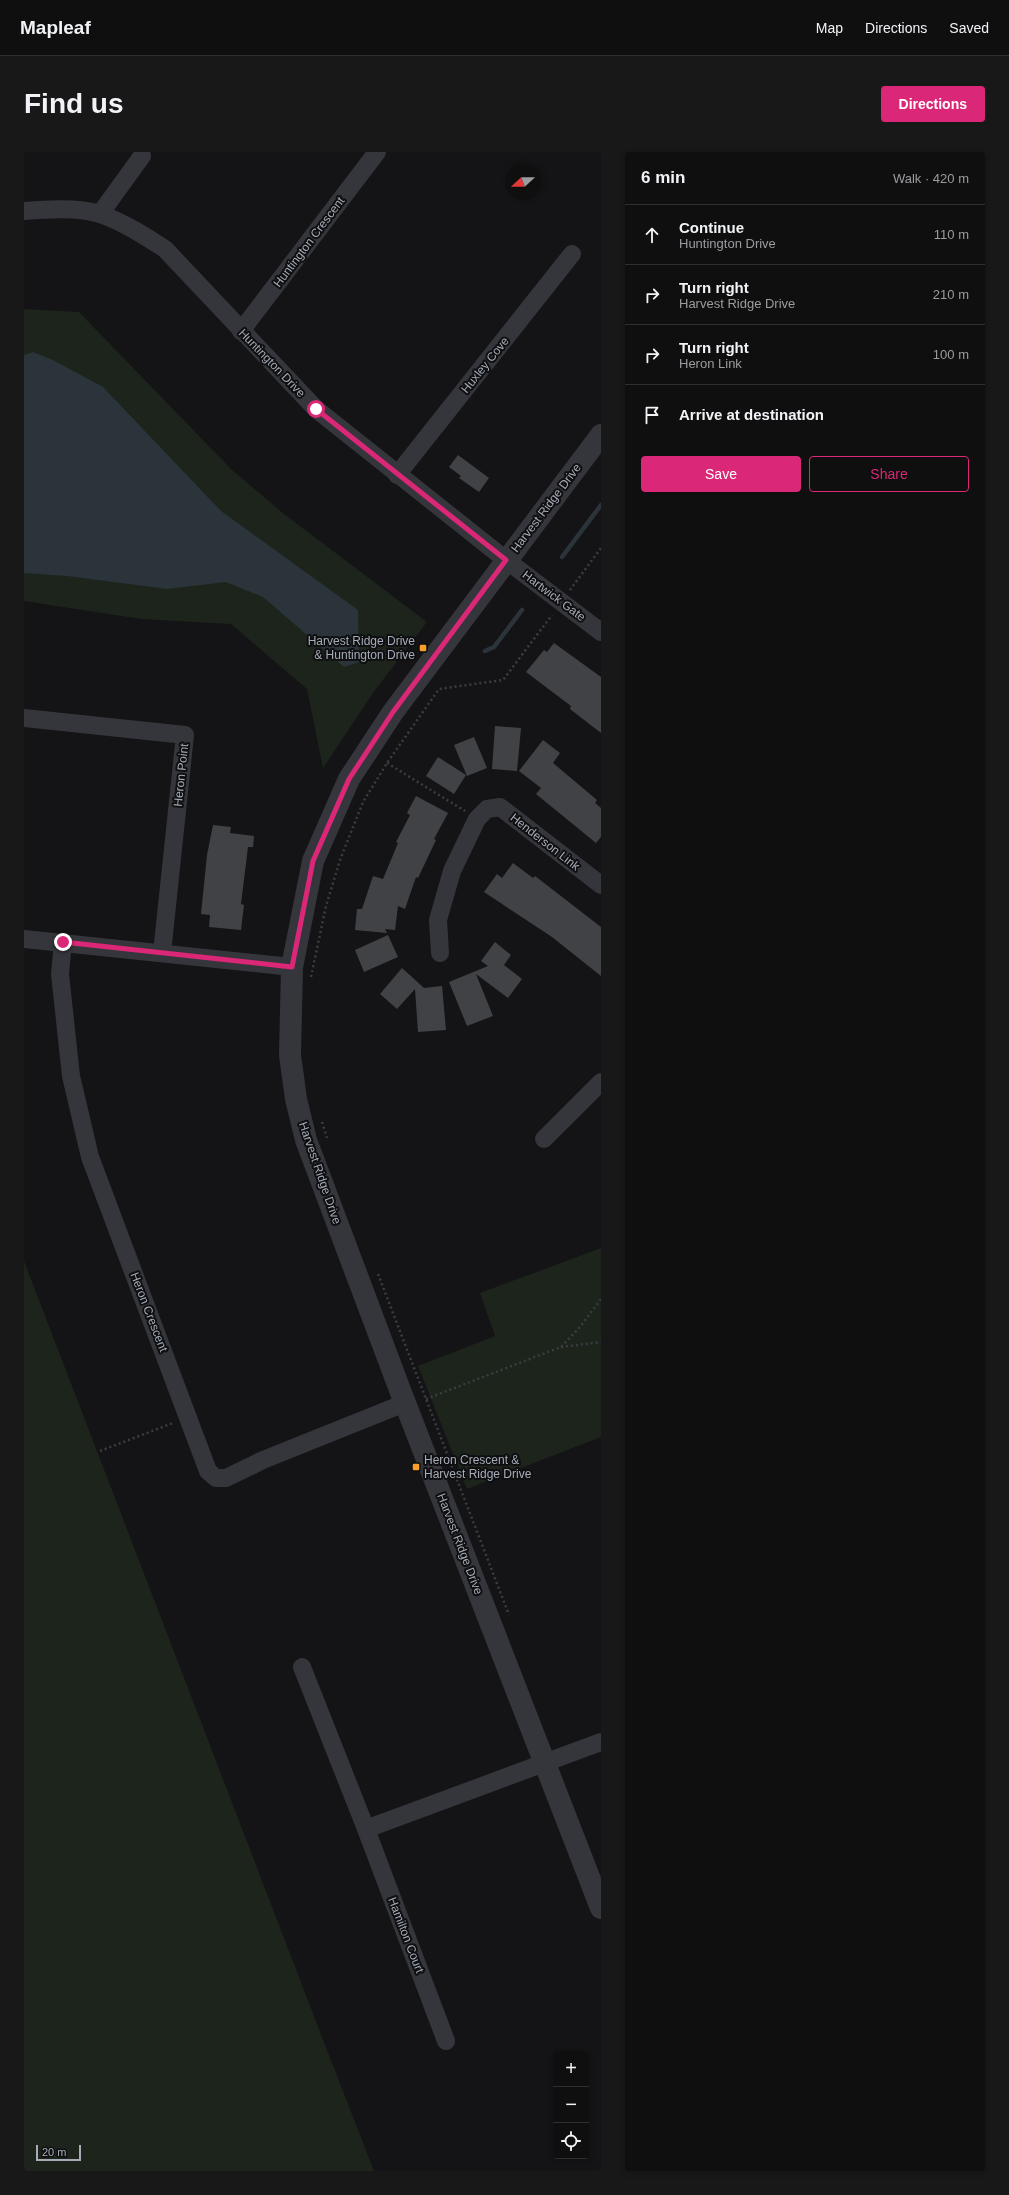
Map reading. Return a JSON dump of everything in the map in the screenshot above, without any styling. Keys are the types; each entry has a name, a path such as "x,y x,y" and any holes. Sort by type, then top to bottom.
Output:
{"street":[{"name":"Huntington Crescent","path":"241,331 376,152"},
{"path":"100,214 143,153"},
{"name":"Huntington Drive","path":"24,211 53,208 100,214 143,234 165,249 316,409 397,475 506,560"},
{"name":"Huxley Cove","path":"397,475 572,254"},
{"name":"Harvest Ridge Drive","path":"601,435 393,712 349,779 313,861 292,967 290,1055 296,1099 306,1140 405,1403 601,1908"},
{"name":"Hartwick Gate","path":"506,560 601,632"},
{"name":"Heron Point","path":"24,718 186,735 162,953"},
{"name":"Henderson Link","path":"482,814 500,807 601,885"},
{"path":"440,953 438,920 450,878 482,814"},
{"path":"24,939 292,967"},
{"name":"Heron Crescent","path":"63,942 60,974 72,1076 90,1157 208,1471 216,1478 226,1478 263,1460 405,1403"},
{"path":"544,1139 601,1082"},
{"name":"Hamilton Court","path":"302,1667 366,1830 446,2042"},
{"path":"366,1830 546,1764 601,1742"}],"path":[{"path":"311,980 326,906 340,860 363,802 387,762 439,689 503,680"},
{"path":"387,762 482,814"},
{"path":"322,1120 328,1142"},
{"path":"378,1273 460,1489"},
{"path":"560,1347 580,1327 601,1298"},
{"path":"426,1399 560,1347 601,1342"},
{"path":"100,1451 188,1417"}],"shaded area":[{"path":"24,309 79,312 231,469 284,514 427,622 373,693 323,768 307,689 231,624 141,619 24,601"},
{"path":"33,352 53,360 103,387 221,511 358,610 359,662 344,667 263,597 226,582 167,589 67,576 24,573 24,355"},
{"path":"601,1248 601,1437 467,1489 418,1366 495,1336 480,1293"},
{"path":"24,1261 327,2050 374,2171 24,2171"}],"building":[{"path":"458,455 489,478 479,492 459,478 461,476 449,467"},
{"path":"554,643 601,677 601,733 570,709 571,706 526,672 544,650 547,652"},
{"path":"495,726 521,728 517,771 492,769"},
{"path":"474,737 487,768 467,776 454,745"},
{"path":"543,740 560,753 553,763 597,800 595,803 601,808 601,837 596,843 536,794 541,788 519,771"},
{"path":"438,757 466,775 454,794 426,776"},
{"path":"416,796 448,813 434,839 436,840 418,878 416,877 405,909 398,906 395,930 385,929 387,933 355,930 357,909 362,909 373,876 383,879 398,843 396,842 410,815 407,813"},
{"path":"213,825 231,827 230,833 254,836 253,847 248,847 241,904 244,905 241,930 209,927 210,915 201,914 207,855"},
{"path":"513,863 533,878 535,876 601,927 601,976 552,937 484,892 497,874 502,878"},
{"path":"388,935 398,957 364,972 355,950"},
{"path":"495,942 511,955 504,965 522,979 508,998 476,974 493,1016 467,1026 449,982 488,966 481,961"},
{"path":"402,968 424,988 442,986 446,1030 418,1032 415,989 397,1009 380,994"}],"waterway":[{"path":"562,557 601,505"},
{"path":"485,651 494,647 522,610"}],"place":[{"name":"Harvest Ridge Drive & Huntington Drive","path":"423,648"},
{"name":"Heron Crescent & Harvest Ridge Drive","path":"416,1467"}],"route":[{"path":"63,942 292,967 294,950 313,861 349,779 393,712 506,560 397,475 316,409"}]}
